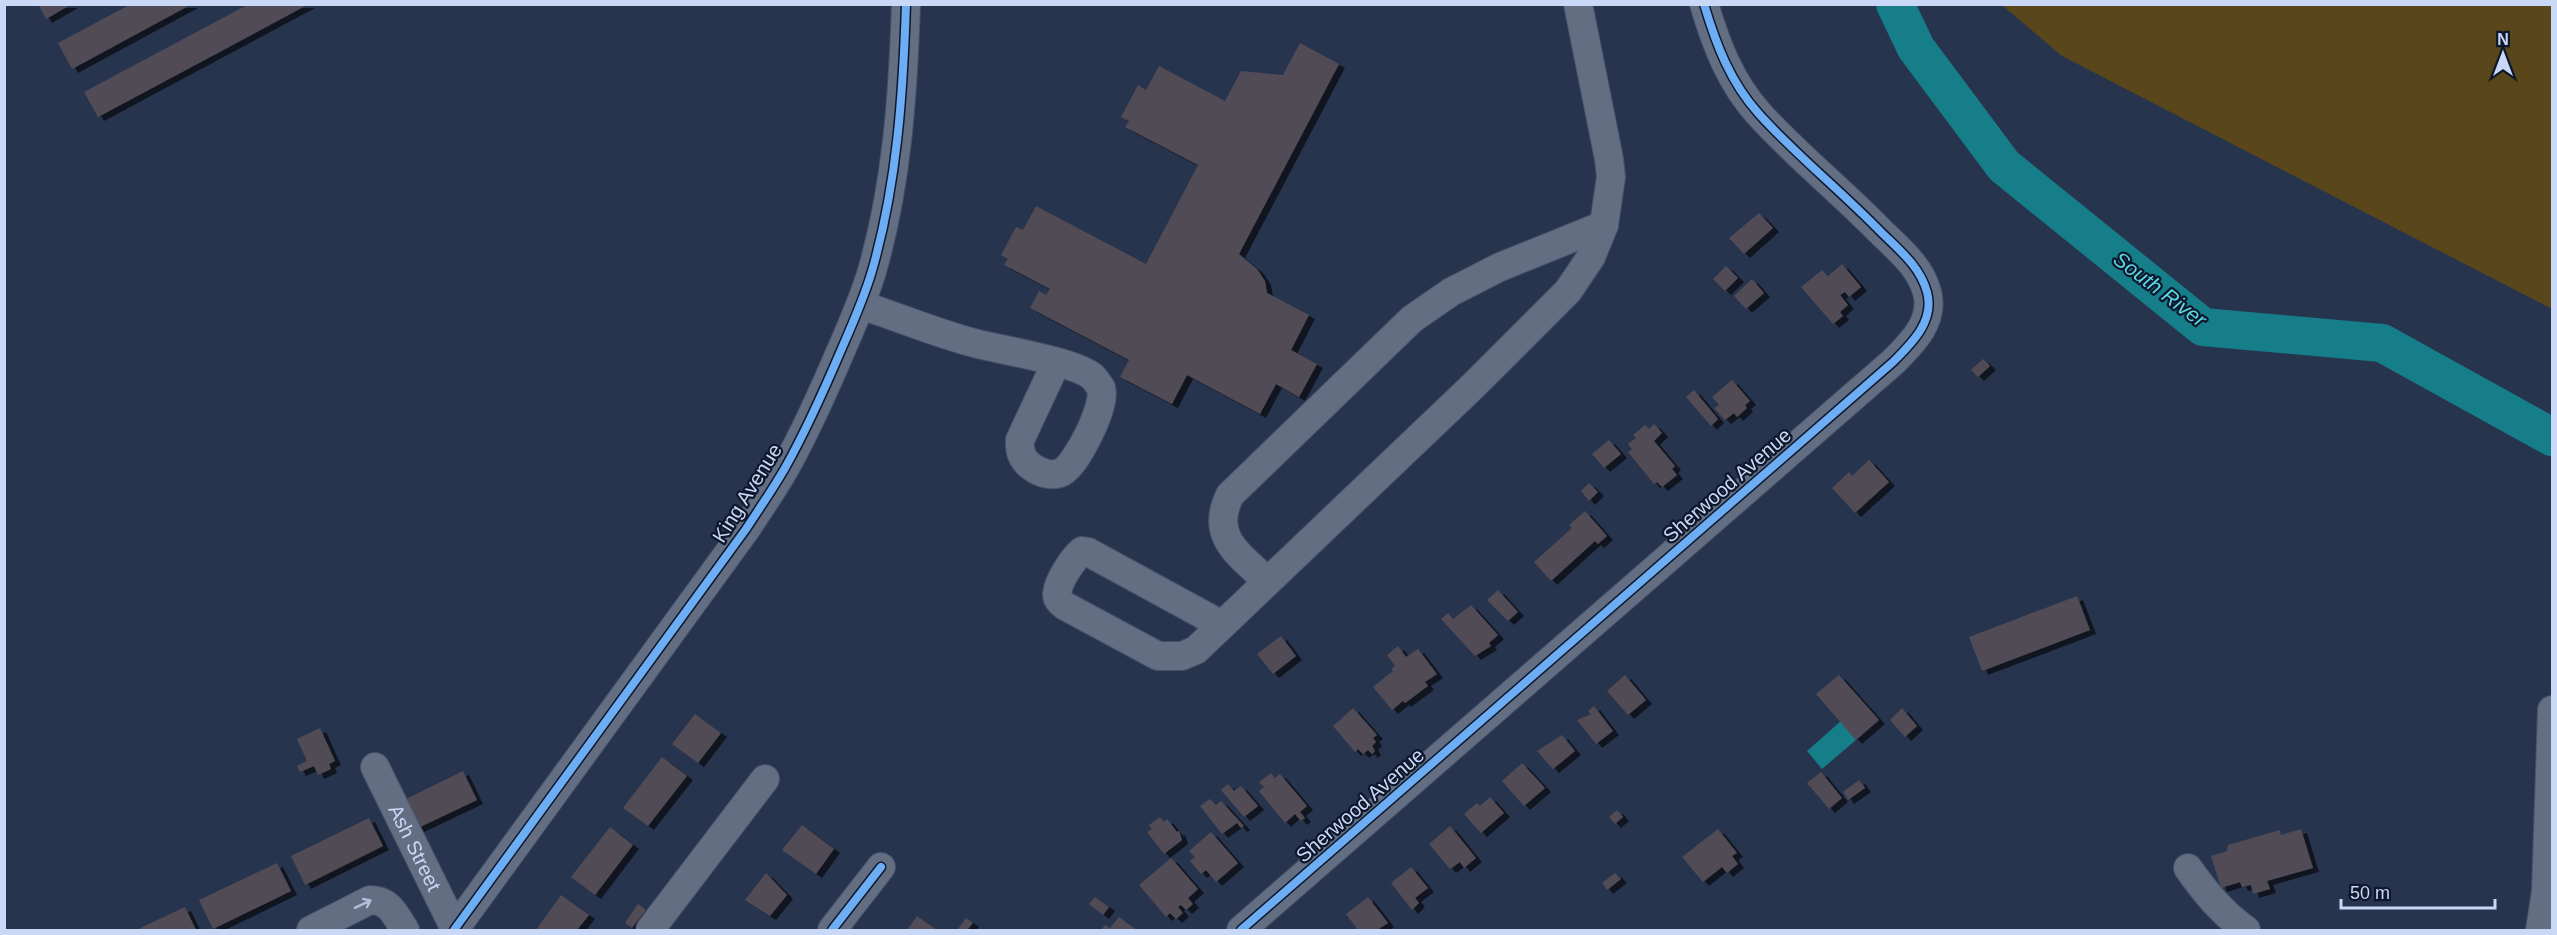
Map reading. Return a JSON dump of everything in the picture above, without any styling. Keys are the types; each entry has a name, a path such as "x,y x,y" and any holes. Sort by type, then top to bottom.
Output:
{"street":[{"name":"King Avenue","path":"454,930 746,529 785,468 812,416 861,305 887,212 898,147 904,81 906,4"},
{"path":"1222,625 1088,552 1082,551 1077,555 1057,593 1058,599 1065,606 1158,656 1182,656 1196,650 1464,394 1568,291 1591,257 1604,225 1611,177 1578,4"},
{"name":"Sherwood Avenue","path":"1241,930 1893,362 1918,337 1925,321 1928,303 1927,292 1919,273 1907,257 1858,208 1759,114 1739,88 1721,56 1704,4"},
{"path":"1267,581 1230,545 1224,532 1222,518 1230,495 1412,319 1451,292 1500,267 1604,225"},
{"path":"861,305 972,342 1056,363"},
{"path":"2540,930 2546,892 2553,710"},
{"name":"Ash Street","path":"375,767 454,930"},
{"path":"650,930 765,779"},
{"path":"832,930 881,867"},
{"path":"2188,868 2205,893 2230,919 2246,930"},
{"path":"311,930 370,900 379,900 387,904 405,930"}],"shaded area":[{"path":"2002,5 2552,5 2552,309 2062,56"},
{"path":"1841,721 1856,740 1822,769 1807,751"}],"building":[{"path":"38,4 72,4 46,19"},
{"path":"131,4 192,4 72,69 58,43"},
{"path":"249,4 309,4 98,117 84,92"},
{"path":"1300,43 1339,64 1239,254 1257,269 1265,281 1267,293 1309,315 1291,350 1317,364 1299,397 1276,384 1260,414 1187,375 1172,404 1120,377 1129,360 1030,308 1039,291 1046,295 1050,289 1004,265 1008,259 1001,255 1016,227 1023,230 1036,206 1146,264 1198,165 1125,127 1129,121 1121,117 1138,85 1146,90 1159,66 1225,101 1241,71 1283,75"},
{"path":"1759,213 1773,228 1744,254 1729,238"},
{"path":"1842,264 1861,287 1849,297 1845,292 1840,295 1848,305 1840,312 1843,316 1833,324 1801,287 1822,270 1828,276"},
{"path":"1726,266 1738,278 1725,291 1713,279"},
{"path":"1752,279 1764,293 1746,309 1734,296"},
{"path":"1983,359 1990,366 1978,377 1971,370"},
{"path":"1732,380 1750,401 1745,405 1747,408 1737,417 1734,413 1725,420 1714,408 1719,405 1712,397"},
{"path":"1694,390 1718,419 1711,426 1686,397"},
{"path":"1654,424 1662,433 1654,441 1675,466 1672,469 1677,475 1662,487 1657,482 1654,484 1628,452 1632,449 1628,444 1636,438 1633,435 1645,425 1649,429"},
{"path":"1609,440 1621,454 1604,468 1592,454"},
{"path":"1869,460 1889,482 1855,513 1832,488 1849,472 1852,476"},
{"path":"1589,483 1598,492 1589,501 1581,491"},
{"path":"1585,511 1607,536 1598,544 1595,541 1551,581 1534,562 1572,528 1569,525"},
{"path":"1498,590 1518,612 1508,621 1487,600"},
{"path":"2077,596 2090,630 1982,671 1969,637"},
{"path":"1471,605 1498,635 1489,643 1491,646 1475,656 1441,619 1448,613 1453,619"},
{"path":"1281,636 1296,656 1273,674 1257,654"},
{"path":"1398,646 1406,657 1418,649 1437,674 1425,682 1428,686 1392,710 1373,687 1393,671 1391,669 1395,666 1387,655"},
{"path":"1625,675 1646,700 1628,715 1607,691"},
{"path":"1839,675 1879,720 1856,740 1816,694"},
{"path":"1594,706 1613,731 1596,744 1577,720 1591,714 1588,711"},
{"path":"1353,708 1377,735 1373,738 1376,742 1372,746 1375,751 1372,754 1368,750 1363,754 1358,749 1355,752 1333,726"},
{"path":"1902,708 1917,726 1905,737 1890,720"},
{"path":"695,714 721,733 698,763 672,744"},
{"path":"320,728 335,761 329,764 331,769 318,775 314,766 300,772 297,766 307,761 297,739"},
{"path":"1562,735 1575,751 1553,769 1537,751"},
{"path":"662,757 687,776 648,826 623,808"},
{"path":"1522,763 1545,788 1524,806 1502,781"},
{"path":"463,771 477,800 416,829 402,801"},
{"path":"1821,772 1842,798 1829,809 1807,783"},
{"path":"1271,773 1275,778 1280,774 1307,806 1300,812 1305,818 1301,821 1295,814 1285,823 1259,791 1264,787 1259,782"},
{"path":"1859,780 1865,788 1848,800 1843,792"},
{"path":"1228,784 1234,791 1241,786 1258,806 1244,817 1221,790"},
{"path":"1490,797 1504,813 1481,833 1464,814 1477,803 1480,806"},
{"path":"1210,799 1216,805 1221,801 1244,826 1241,828 1237,823 1222,834 1200,806"},
{"path":"1617,810 1623,817 1615,824 1609,817"},
{"path":"1160,817 1164,822 1167,819 1177,832 1179,831 1182,840 1164,854 1147,832 1152,829 1149,825"},
{"path":"369,818 383,846 305,885 291,856"},
{"path":"802,825 834,849 816,874 782,850"},
{"path":"1450,826 1476,858 1464,868 1460,862 1450,869 1429,844"},
{"path":"610,827 633,845 595,895 571,877"},
{"path":"1718,829 1737,853 1732,856 1738,864 1727,873 1722,867 1703,882 1682,857"},
{"path":"2301,829 2313,868 2267,881 2270,889 2253,894 2251,885 2242,887 2240,882 2221,888 2211,856 2227,851 2228,845 2280,830 2281,835"},
{"path":"1211,832 1238,863 1216,882 1206,870 1201,874 1190,861 1195,857 1189,851"},
{"path":"1171,858 1198,889 1188,898 1193,904 1186,910 1181,905 1178,907 1183,913 1176,919 1170,913 1166,917 1139,885"},
{"path":"277,863 291,891 213,929 199,900"},
{"path":"1411,867 1428,888 1415,898 1419,903 1412,910 1391,883"},
{"path":"766,873 787,895 770,916 745,900"},
{"path":"1615,873 1621,879 1607,890 1602,883"},
{"path":"561,895 589,915 577,930 536,930"},
{"path":"1095,897 1109,907 1103,915 1089,904"},
{"path":"1368,897 1388,923 1377,930 1358,930 1346,914"},
{"path":"638,904 646,910 632,928 625,923"},
{"path":"185,907 196,930 136,930"},
{"path":"917,916 937,930 907,930"},
{"path":"1119,917 1137,930 1101,930 1105,925 1110,928"},
{"path":"966,918 973,923 967,930 957,930"}],"waterway":[{"name":"South River","path":"1895,4 1916,48 2004,166 2203,327 2382,343 2552,437"}],"cycle path":[{"path":"454,930 746,529 780,476 808,423 862,301 881,238 897,139 906,4"},
{"path":"1241,930 1893,362 1914,339 1925,322 1929,303 1927,292 1914,266 1865,216 1788,144 1749,102 1725,62 1704,4"},
{"path":"832,930 881,867"}]}
